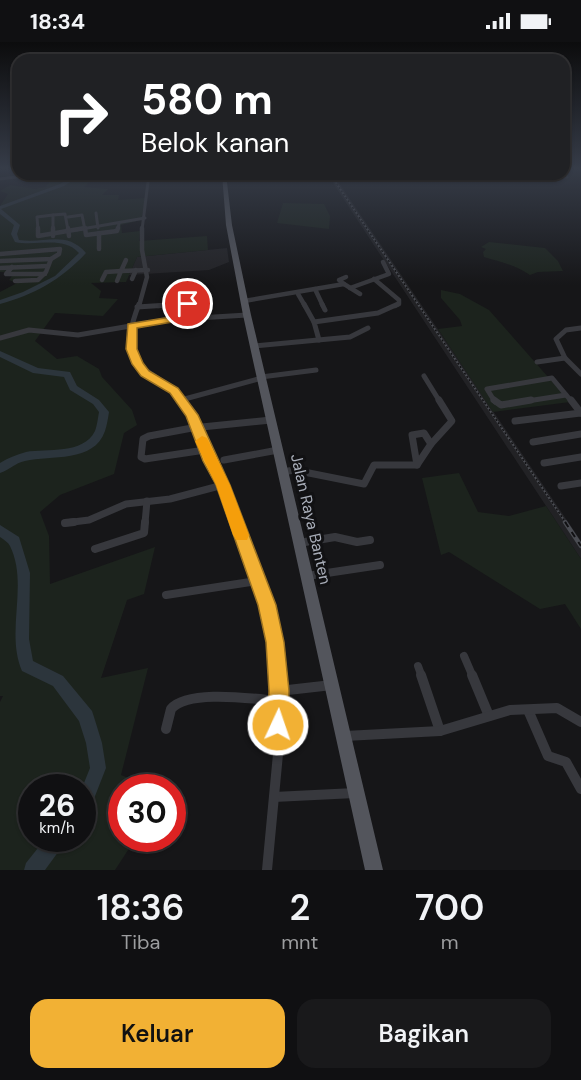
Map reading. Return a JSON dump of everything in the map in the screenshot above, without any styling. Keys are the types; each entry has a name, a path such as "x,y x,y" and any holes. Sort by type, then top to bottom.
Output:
{"main road":[{"name":"Jalan Raya Banten","path":"227,208 247,315 374,870"}],"street":[{"path":"147,208 142,251 148,270 146,285 132,326 132,349 137,364 145,373 174,391 198,428 205,450 223,485 267,605 275,642 279,696 274,797 267,870"},
{"path":"96,213 98,228"},
{"path":"119,224 117,231 85,234 84,229 82,215 68,217 66,214 37,218 38,236 69,234 84,229 145,219"},
{"path":"53,215 53,236"},
{"path":"68,217 69,234"},
{"path":"110,217 111,225"},
{"path":"99,233 99,249"},
{"path":"0,254 60,249 59,255 51,259 0,261"},
{"path":"12,260 16,254"},
{"path":"15,281 37,281 45,274 51,259"},
{"path":"117,280 126,260"},
{"path":"350,288 390,273 383,262"},
{"path":"0,268 48,266"},
{"path":"12,267 6,274 45,274"},
{"path":"132,279 136,270"},
{"path":"102,280 106,272 148,270"},
{"path":"346,277 339,280 360,294"},
{"path":"314,322 395,308 399,300 374,279"},
{"path":"244,301 298,294 344,284"},
{"path":"315,290 325,310"},
{"path":"298,294 314,322 319,340"},
{"path":"181,318 192,296"},
{"path":"137,307 188,304"},
{"path":"0,338 30,330 78,335 181,318 215,319 247,315"},
{"path":"254,346 350,337 368,328"},
{"path":"581,328 566,330 558,336 556,345 581,374"},
{"path":"537,362 565,358"},
{"path":"181,400 262,377 316,370"},
{"path":"417,465 431,444 452,421 424,376"},
{"path":"515,422 581,412 566,394 552,378 487,389 496,403 501,405 566,394"},
{"path":"205,450 141,457 144,438 198,428 271,420"},
{"path":"417,465 412,435 424,433 431,444"},
{"path":"533,442 581,434"},
{"path":"224,460 278,450"},
{"path":"544,463 581,457"},
{"path":"283,472 294,470 364,484 374,465 417,465"},
{"path":"561,486 581,483"},
{"path":"65,523 80,523 126,504 170,499 223,485"},
{"path":"95,549 144,533 147,501"},
{"path":"298,543 335,537 357,542 370,540"},
{"path":"307,576 380,565"},
{"path":"165,596 257,581"},
{"path":"464,656 489,716"},
{"path":"418,666 440,732"},
{"path":"166,729 170,710 180,702 279,696 332,685"},
{"path":"345,736 440,732 510,710 557,708 581,722"},
{"path":"528,710 545,752 551,758 566,762 581,789"},
{"path":"274,797 355,793"}],"shaded area":[{"path":"0,208 144,208 141,220 121,225 122,233 140,231 139,241 207,236 208,250 137,257 126,282 91,283 101,291 99,298 118,299 103,316 55,313 35,341 57,359 77,356 99,369 102,377 132,410 137,425 124,433 114,474 60,495 40,512 49,536 50,584 155,547 144,594 127,600 101,678 148,668 121,774 108,774 108,852 127,852 115,870 0,870 0,702 3,696 0,696 0,292 17,283 9,280 14,273 0,272"},
{"path":"282,208 326,208 330,216 329,229 277,223"},
{"path":"349,208 356,208 581,541 581,559"},
{"path":"489,242 545,248 558,261 563,271 538,272 530,275 514,266 484,257 483,252 486,249 481,247"},
{"path":"227,248 229,262 209,270 129,275 137,257"},
{"path":"441,290 460,294 489,310 570,402 493,412 438,329 462,326 460,320 441,298"},
{"path":"459,473 478,512 509,516 546,506 581,559 581,629 565,604 540,609 449,552 441,555 422,478"}],"waterway":[{"path":"0,211 17,225 14,234 17,241 26,243 69,242 83,253 57,277 26,294 0,302"},
{"path":"0,354 36,371 67,374 73,388 96,402 104,412 100,432 90,444 77,450 12,460 0,469"},
{"path":"0,530 15,541 24,573 22,639 27,666 58,681 86,717 94,743 98,768 96,774"},
{"path":"33,870 47,852"}],"railway":[{"path":"353,208 566,523"},
{"path":"565,522 581,546"}],"slow traffic":[{"path":"202,441 223,485 241,535"}],"route":[{"path":"188,304 181,318 132,326 133,355 145,373 174,391 192,415 210,461 223,485 267,605 275,642 279,691 278,725"}]}
